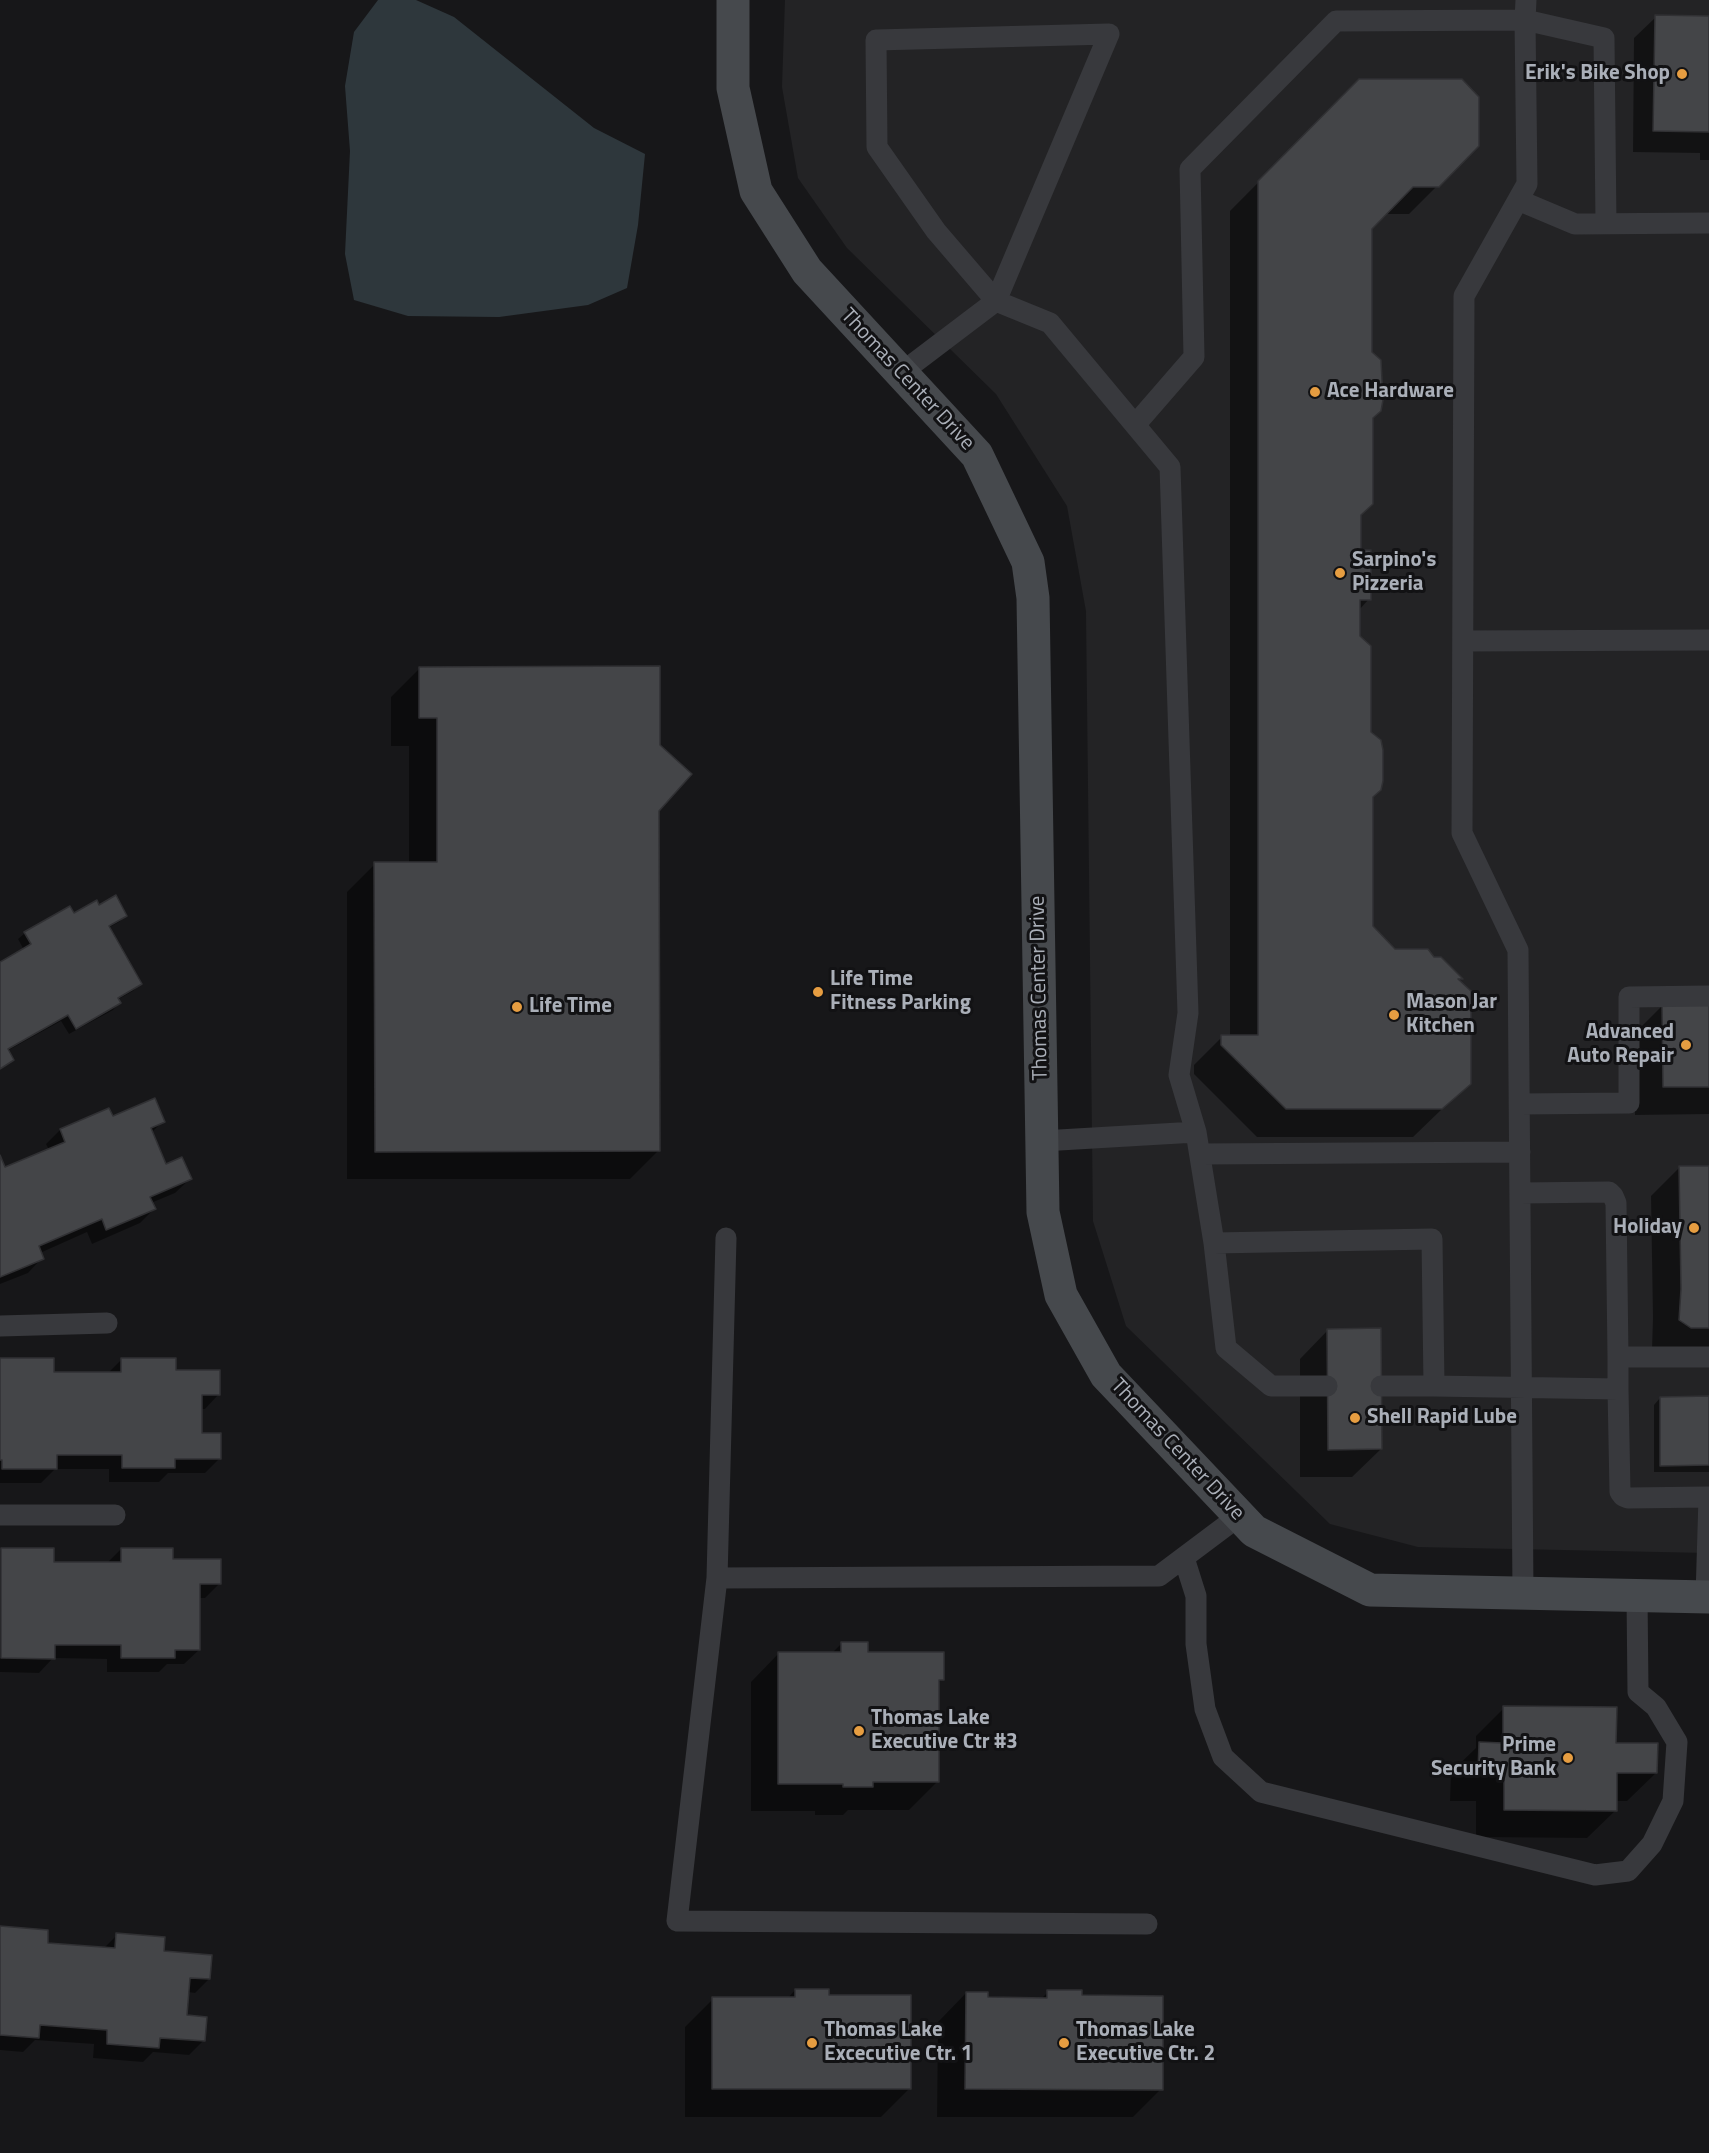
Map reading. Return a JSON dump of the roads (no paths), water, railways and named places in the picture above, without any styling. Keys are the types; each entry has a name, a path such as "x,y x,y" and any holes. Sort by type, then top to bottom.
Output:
{"street":[{"name":"Thomas Center Drive","path":"733,0 733,88 756,191 807,271 977,455 1028,562 1034,610 1043,1212 1061,1295 1106,1375 1254,1531 1370,1590 1707,1597"}],"lane":[{"path":"1523,1593 1518,950 1462,833 1464,296 1527,184 1526,10"},
{"path":"1135,425 1194,357 1190,169 1336,21 1526,10 1604,38 1606,224"},
{"path":"902,373 996,301 1109,34 876,40 877,147 936,231 996,301 1050,323 1170,467 1188,1013 1179,1075 1200,1154 1214,1243 1226,1348 1271,1386 1327,1386"},
{"path":"1518,200 1575,224 1709,223"},
{"path":"1463,641 1709,640"},
{"path":"1520,1104 1629,1103 1629,997 1709,996"},
{"path":"1042,1141 1196,1132"},
{"path":"1200,1154 1520,1152"},
{"path":"1520,1193 1609,1192 1613,1196 1616,1203 1620,1492 1628,1498 1708,1497 1707,1597"},
{"path":"726,1238 717,1578 677,1921 1147,1924"},
{"path":"1214,1243 1432,1239 1434,1386"},
{"path":"0,1326 107,1323"},
{"path":"1618,1357 1709,1357"},
{"path":"1382,1386 1618,1389"},
{"path":"0,1515 115,1515"},
{"path":"717,1578 1159,1576 1239,1516"},
{"path":"1184,1558 1196,1596 1196,1644 1205,1710 1222,1757 1262,1792 1595,1875 1628,1870 1652,1844 1673,1801 1677,1742 1656,1707 1638,1692 1636,1595"}],"place":[{"name":"Erik's Bike Shop","path":"1682,74"},
{"name":"Ace Hardware","path":"1315,392"},
{"name":"Sarpino's Pizzeria","path":"1340,573"},
{"name":"Life Time Fitness Parking","path":"818,992"},
{"name":"Life Time","path":"517,1007"},
{"name":"Mason Jar Kitchen","path":"1394,1015"},
{"name":"Advanced Auto Repair","path":"1686,1045"},
{"name":"Holiday","path":"1694,1228"},
{"name":"Shell Rapid Lube","path":"1355,1418"},
{"name":"Thomas Lake Executive Ctr #3","path":"859,1731"},
{"name":"Prime Security Bank","path":"1568,1758"},
{"name":"Thomas Lake Excecutive Ctr. 1","path":"812,2043"},
{"name":"Thomas Lake Executive Ctr. 2","path":"1064,2043"}]}
